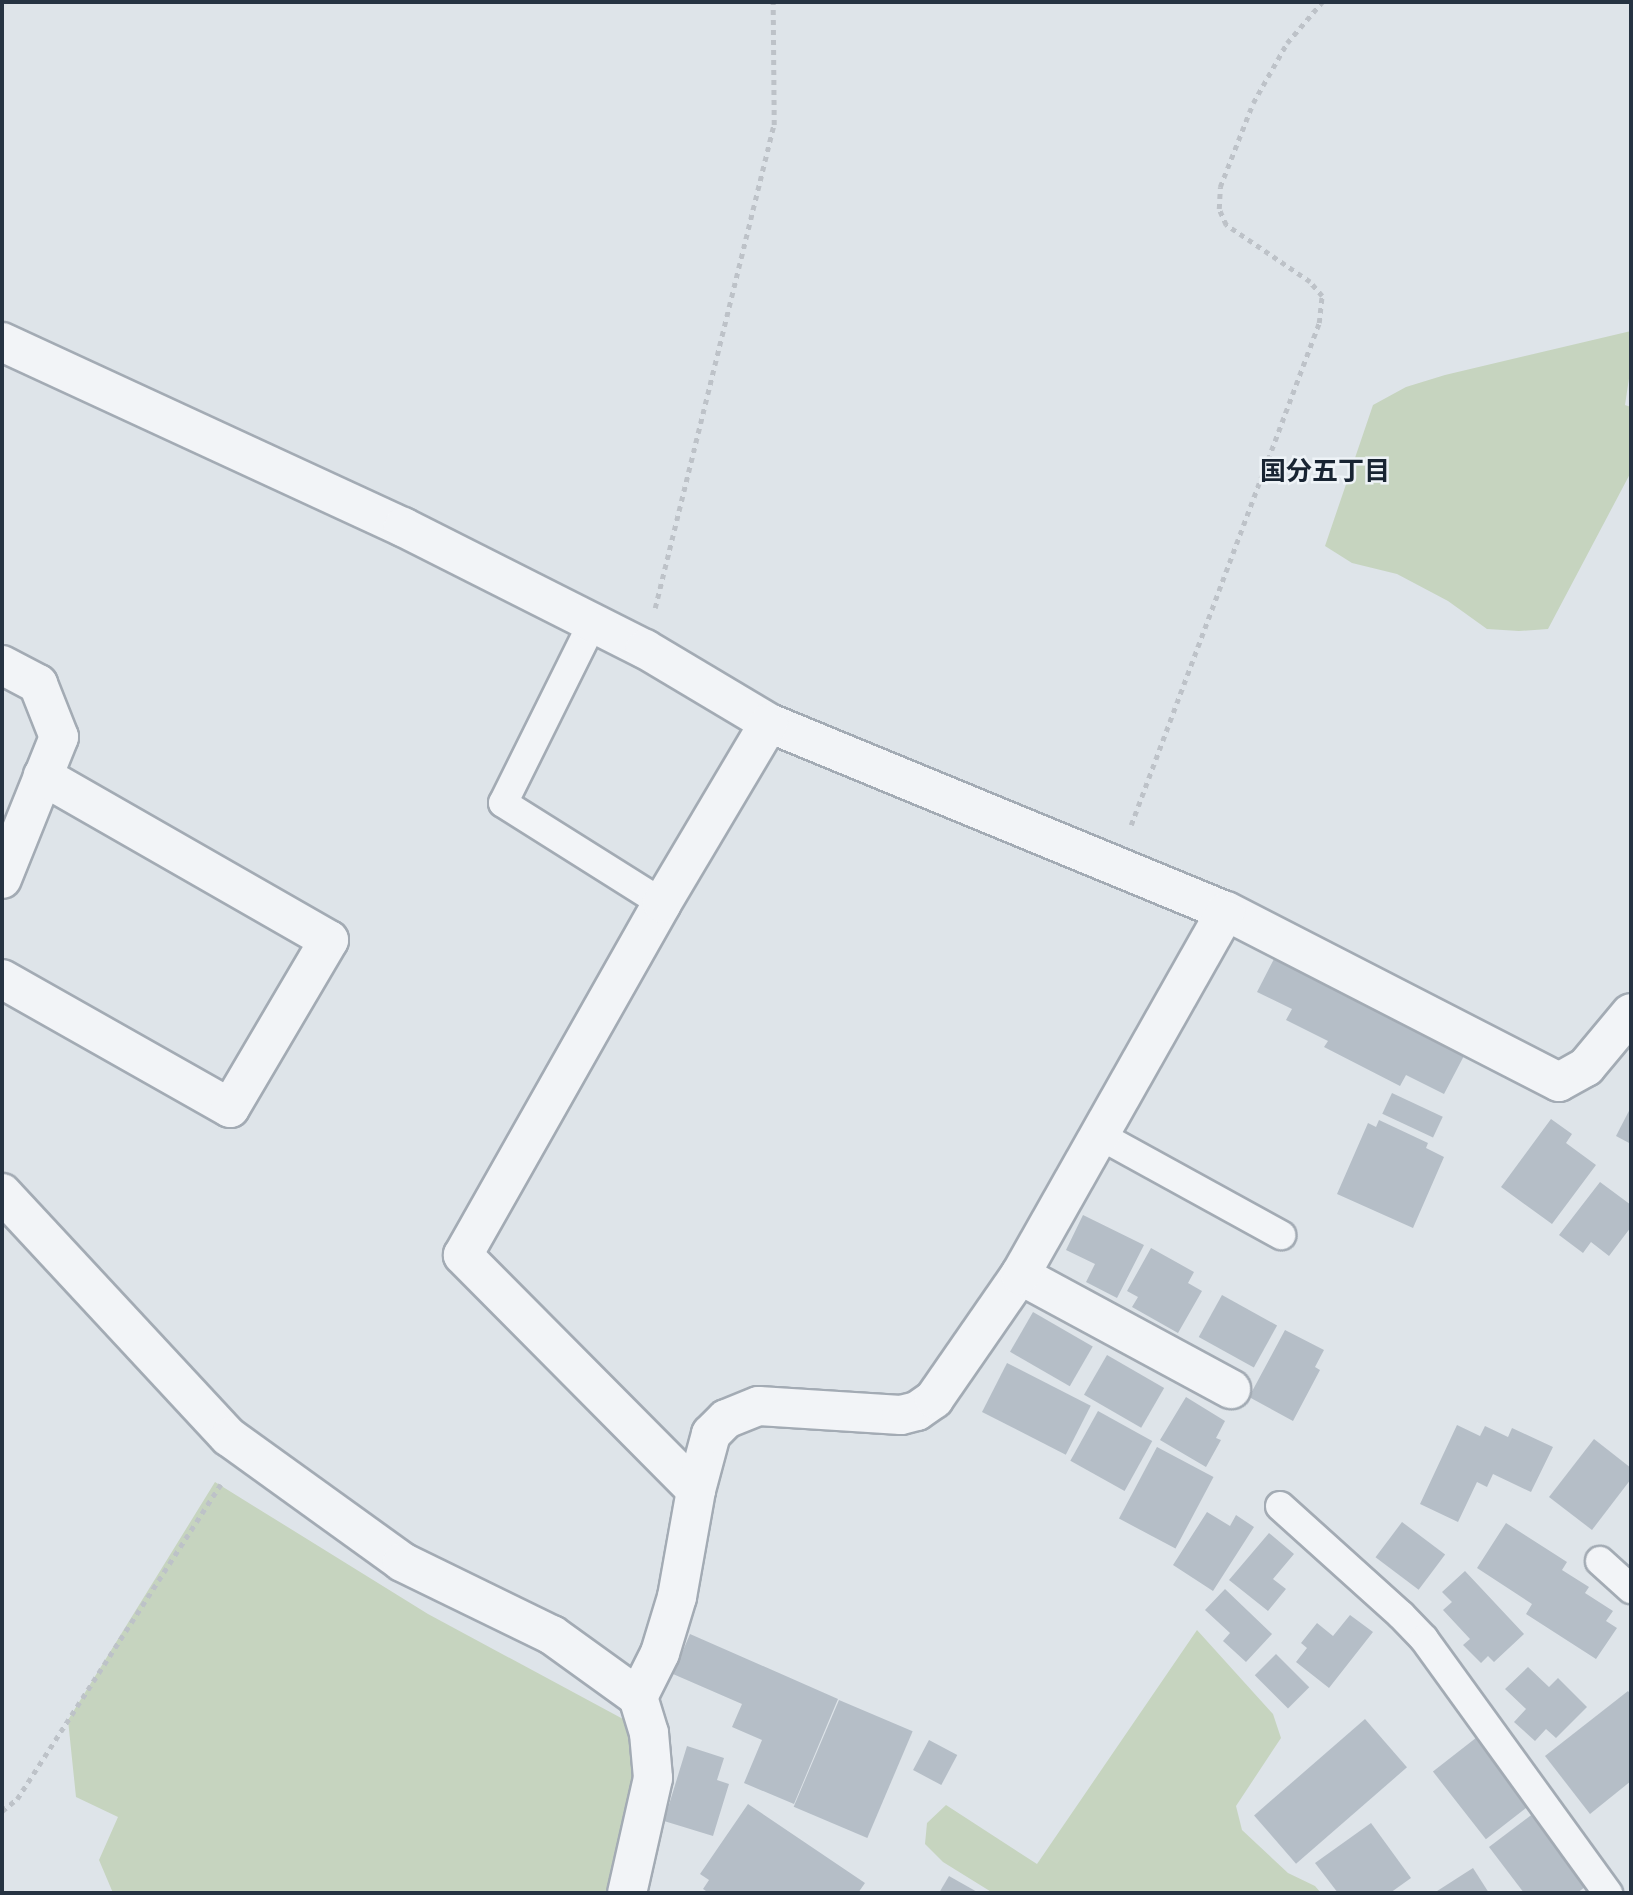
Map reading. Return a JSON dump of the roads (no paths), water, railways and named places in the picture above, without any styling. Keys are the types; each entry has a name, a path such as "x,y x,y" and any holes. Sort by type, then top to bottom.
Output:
{"street":[{"path":"2,342 403,527 645,649 769,723 1226,911 1559,1082 1586,1067 1631,1013"},
{"path":"2,665 38,684 59,737 2,879"},
{"path":"695,1490 463,1255 662,902 769,723"},
{"path":"2,979 230,1108 328,940 44,776"},
{"path":"638,1697 660,1653 677,1597 695,1490 711,1434 726,1419 759,1406 901,1415 917,1411 934,1399 1020,1275 1226,911"},
{"path":"2,1193 229,1437 402,1562 552,1635 638,1697 649,1733 653,1778 627,1893"},
{"path":"1020,1275 1231,1389"}],"lane":[{"path":"593,622 503,803 662,902"},
{"path":"1099,1135 1281,1235"},
{"path":"1280,1506 1424,1639 1608,1893"},
{"path":"1600,1561 1631,1589"}],"district":[{"name":"国分五丁目","path":"1325,470"}]}
